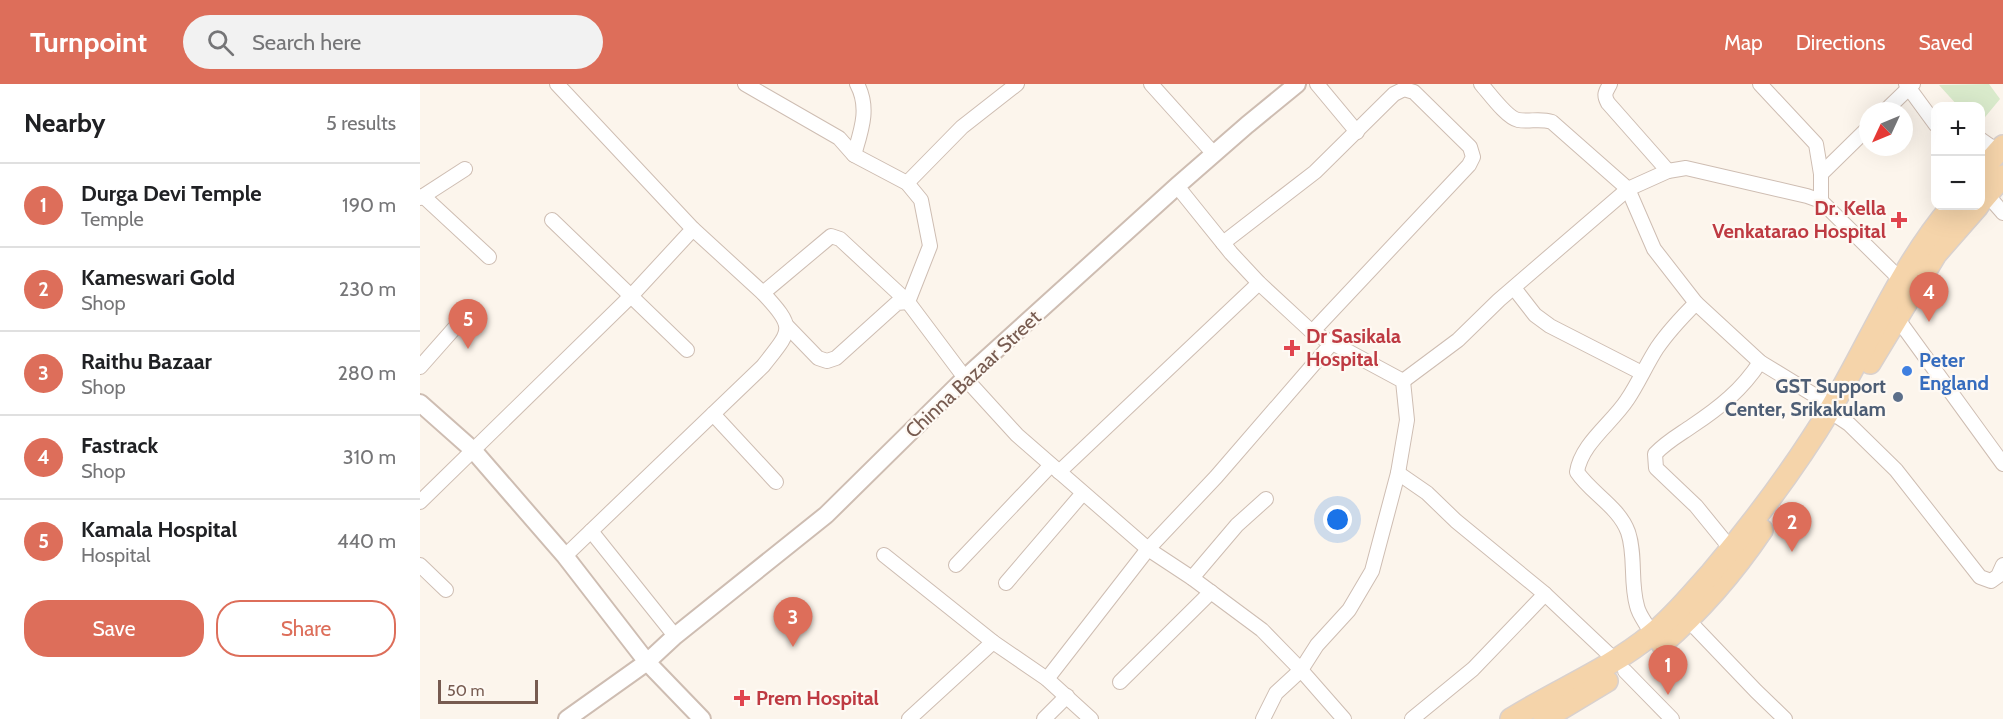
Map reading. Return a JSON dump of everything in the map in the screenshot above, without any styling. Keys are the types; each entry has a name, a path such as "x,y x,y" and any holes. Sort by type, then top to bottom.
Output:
{"main road":[{"path":"1985,167 2001,151"},
{"path":"1985,194 2003,176"},
{"path":"1511,719 1538,702 1656,650 1715,594 1743,559 1834,411 1900,280 1930,231 1948,210"},
{"path":"1545,719 1621,666 1681,608 1731,549 1834,411 1898,318 1936,254 1972,210"}],"street":[{"path":"557,84 693,229 763,293 783,315 787,326 818,358 827,361 836,358 897,303 909,302"},
{"path":"745,84 839,138 854,155 907,183 921,200 930,246 909,302"},
{"path":"854,155 865,110 862,92 857,84"},
{"path":"907,183 962,127 1017,84"},
{"path":"1151,84 1214,154"},
{"name":"Chinna Bazaar Street","path":"567,719 647,662 675,636 826,515 965,378 1177,186 1297,84"},
{"path":"1317,84 1357,132"},
{"path":"1481,84 1510,116 1518,120 1543,119 1552,122 1628,189 1654,249 1696,303 1760,362 1834,411 1849,424 1896,470 1980,577 1991,581 1998,576 2003,565"},
{"path":"1610,84 1604,97 1608,103 1668,171"},
{"path":"1760,84 1816,144 1821,174 1821,201"},
{"path":"1911,88 1931,106"},
{"path":"1895,102 1911,88"},
{"path":"1911,88 1931,119"},
{"path":"1223,243 1315,172 1394,94 1404,89 1414,92 1470,147 1473,157 1469,165 1312,332"},
{"path":"1821,174 1859,137"},
{"path":"1985,142 2001,151"},
{"path":"1403,381 1458,340 1628,189 1668,171 1686,168 1821,201 1900,280"},
{"path":"465,169 422,197 489,257"},
{"path":"1177,186 1259,283 1312,332 1403,381"},
{"path":"1985,199 2003,213"},
{"path":"552,220 687,350"},
{"path":"420,502 632,295 693,229"},
{"path":"763,293 831,236 840,239 909,302 965,378 1017,435 1148,549 1192,578 1262,630 1344,719"},
{"path":"956,565 1055,468 1259,283"},
{"path":"1514,288 1535,315 1550,326 1642,374"},
{"path":"1652,635 1637,608 1627,531 1618,516 1597,492 1584,482 1577,472 1578,462 1626,401 1676,323 1696,303"},
{"path":"420,367 466,315"},
{"path":"1898,318 2003,464"},
{"path":"565,556 764,366 785,338 787,326"},
{"path":"1047,679 1148,549 1216,477 1332,343"},
{"path":"1731,549 1696,506 1656,468 1655,454 1664,445 1719,408 1748,380 1760,362"},
{"path":"1263,719 1276,693 1301,670 1317,645 1349,610 1372,571 1398,473 1407,420 1403,381"},
{"path":"420,403 473,450 565,556 647,662 694,716"},
{"path":"713,414 776,482"},
{"path":"1398,473 1426,493 1456,521 1545,594 1621,666 1672,719"},
{"path":"1006,583 1083,493"},
{"path":"1192,578 1237,525 1266,499"},
{"path":"591,531 675,636"},
{"path":"884,555 993,642 1047,679 1091,719"},
{"path":"420,565 446,590"},
{"path":"1120,682 1211,592"},
{"path":"1412,719 1473,669 1545,594"},
{"path":"1689,621 1785,719"},
{"path":"909,719 993,642"},
{"path":"1044,719 1067,696"}],"green space":[{"path":"1989,84 2000,99 1985,117 1985,102 1954,102 1939,85"}],"place":[{"name":"Dr. Kella Venkatarao Hospital","path":"1899,220"},
{"name":"Fastrack","path":"1929,322"},
{"name":"Dr Sasikala Hospital","path":"1292,348"},
{"name":"Kamala Hospital","path":"468,349"},
{"name":"Peter England","path":"1907,371"},
{"name":"GST Support Center, Srikakulam","path":"1898,397"},
{"name":"Kameswari Gold","path":"1792,552"},
{"name":"Raithu Bazaar","path":"793,647"},
{"name":"Durga Devi Temple","path":"1668,695"},
{"name":"Prem Hospital","path":"742,698"}]}
